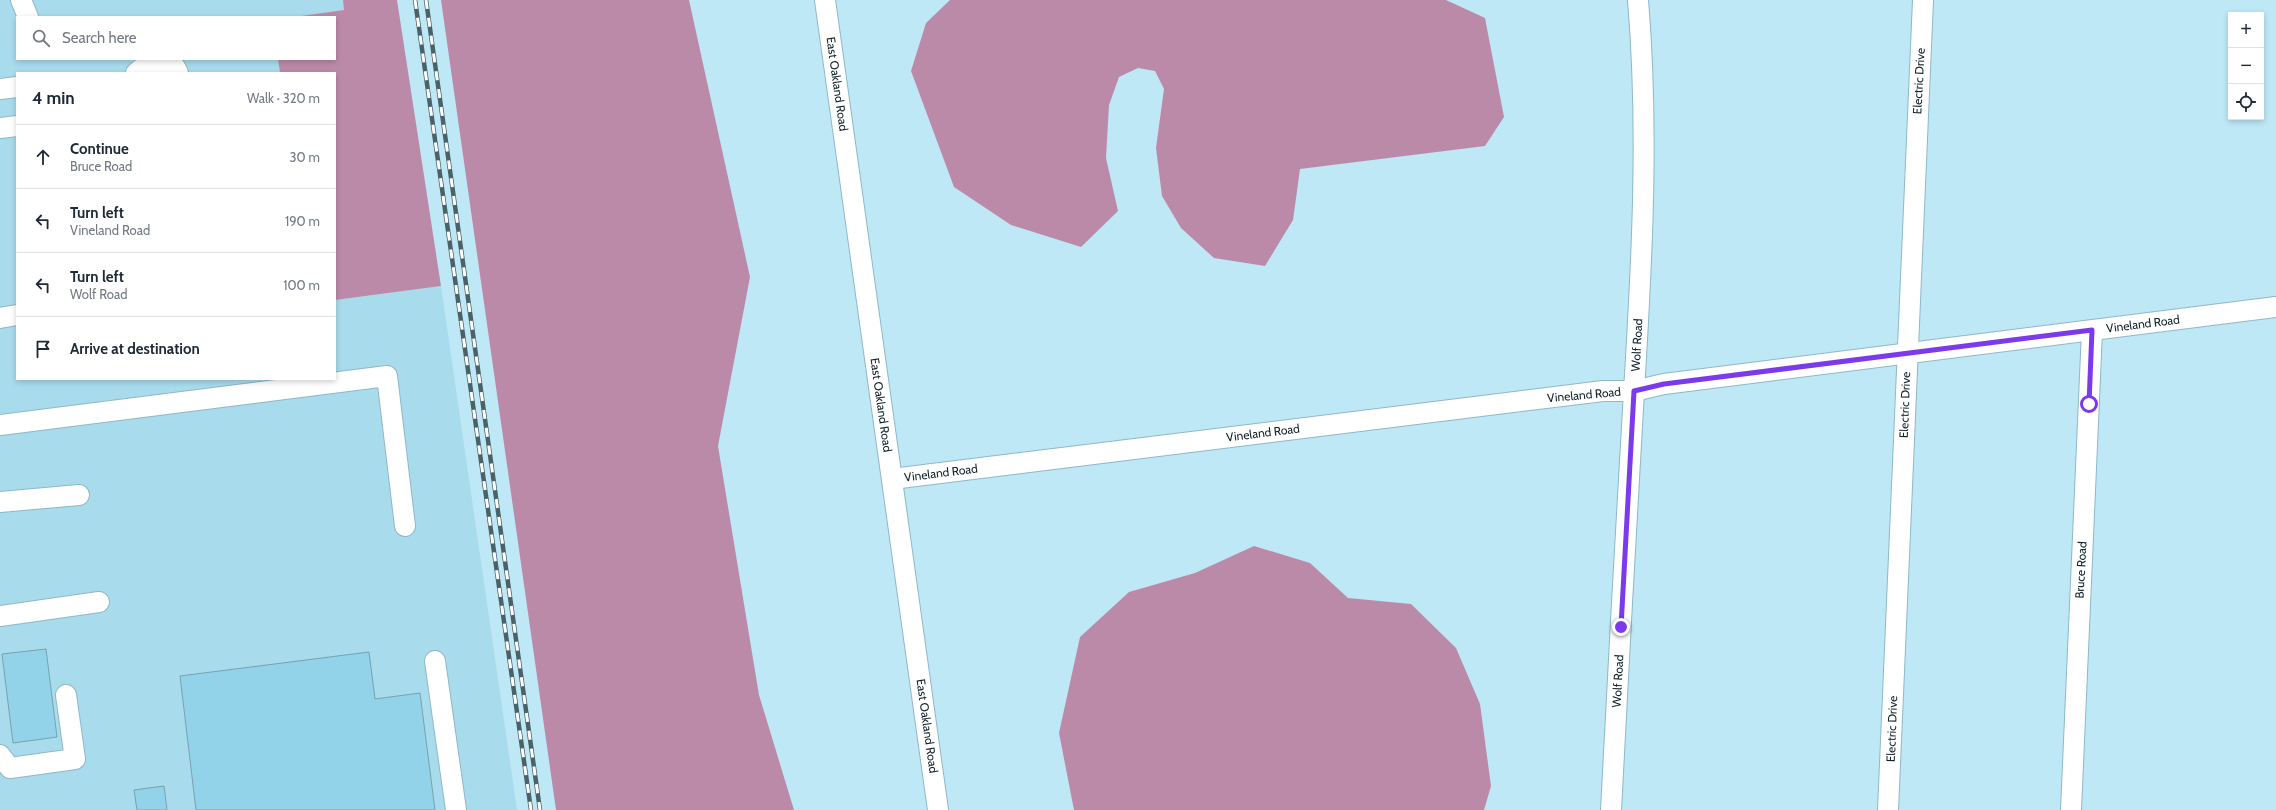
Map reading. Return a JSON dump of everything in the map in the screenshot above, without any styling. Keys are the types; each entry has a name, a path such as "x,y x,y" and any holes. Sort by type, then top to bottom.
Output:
{"street":[{"path":"21,0 28,16"},
{"name":"East Oakland Road","path":"825,0 938,810"},
{"name":"Wolf Road","path":"1611,810 1644,185 1644,107 1638,0"},
{"name":"Electric Drive","path":"1888,810 1923,0"},
{"path":"137,72 146,64 162,62 175,67 178,72"},
{"path":"0,89 16,87"},
{"path":"0,128 16,126"},
{"name":"Vineland Road","path":"892,478 1603,391 1634,391 1664,384 1908,352 2276,307"},
{"path":"0,318 16,315"},
{"name":"Bruce Road","path":"2071,810 2092,330"},
{"path":"0,425 387,376 405,526"},
{"path":"0,502 79,495"},
{"path":"0,616 99,602"},
{"path":"435,661 456,810"},
{"path":"0,755 10,768 75,760 66,694"}],"shaded area":[{"path":"0,0 343,0 345,10 301,16 16,16 16,60 278,60 280,72 16,72 16,380 336,380 336,300 441,286 517,810 0,810"},
{"path":"343,0 397,0 441,286 336,300 336,72 280,72 278,60 336,60 336,16 301,16 344,10"},
{"path":"441,0 689,0 750,277 718,446 759,695 794,810 556,810"},
{"path":"950,0 1446,0 1485,18 1504,117 1485,146 1300,169 1293,220 1265,266 1214,258 1181,228 1162,196 1156,148 1164,89 1155,71 1138,68 1119,77 1109,105 1106,158 1118,211 1081,247 1011,225 954,187 911,71 926,23"},
{"path":"1254,546 1310,563 1348,598 1411,604 1456,648 1480,704 1491,786 1484,810 1074,810 1059,733 1080,637 1129,592 1195,573"}],"building":[{"path":"46,649 57,737 13,743 2,654"},
{"path":"369,652 375,699 420,693 435,810 196,810 180,676"},
{"path":"164,786 167,810 137,810 134,790"}],"railway":[{"path":"415,0 531,810"},
{"path":"426,0 540,810"}],"route":[{"path":"1621,627 1634,391 1664,384 1908,352 2092,330 2089,404"}]}
